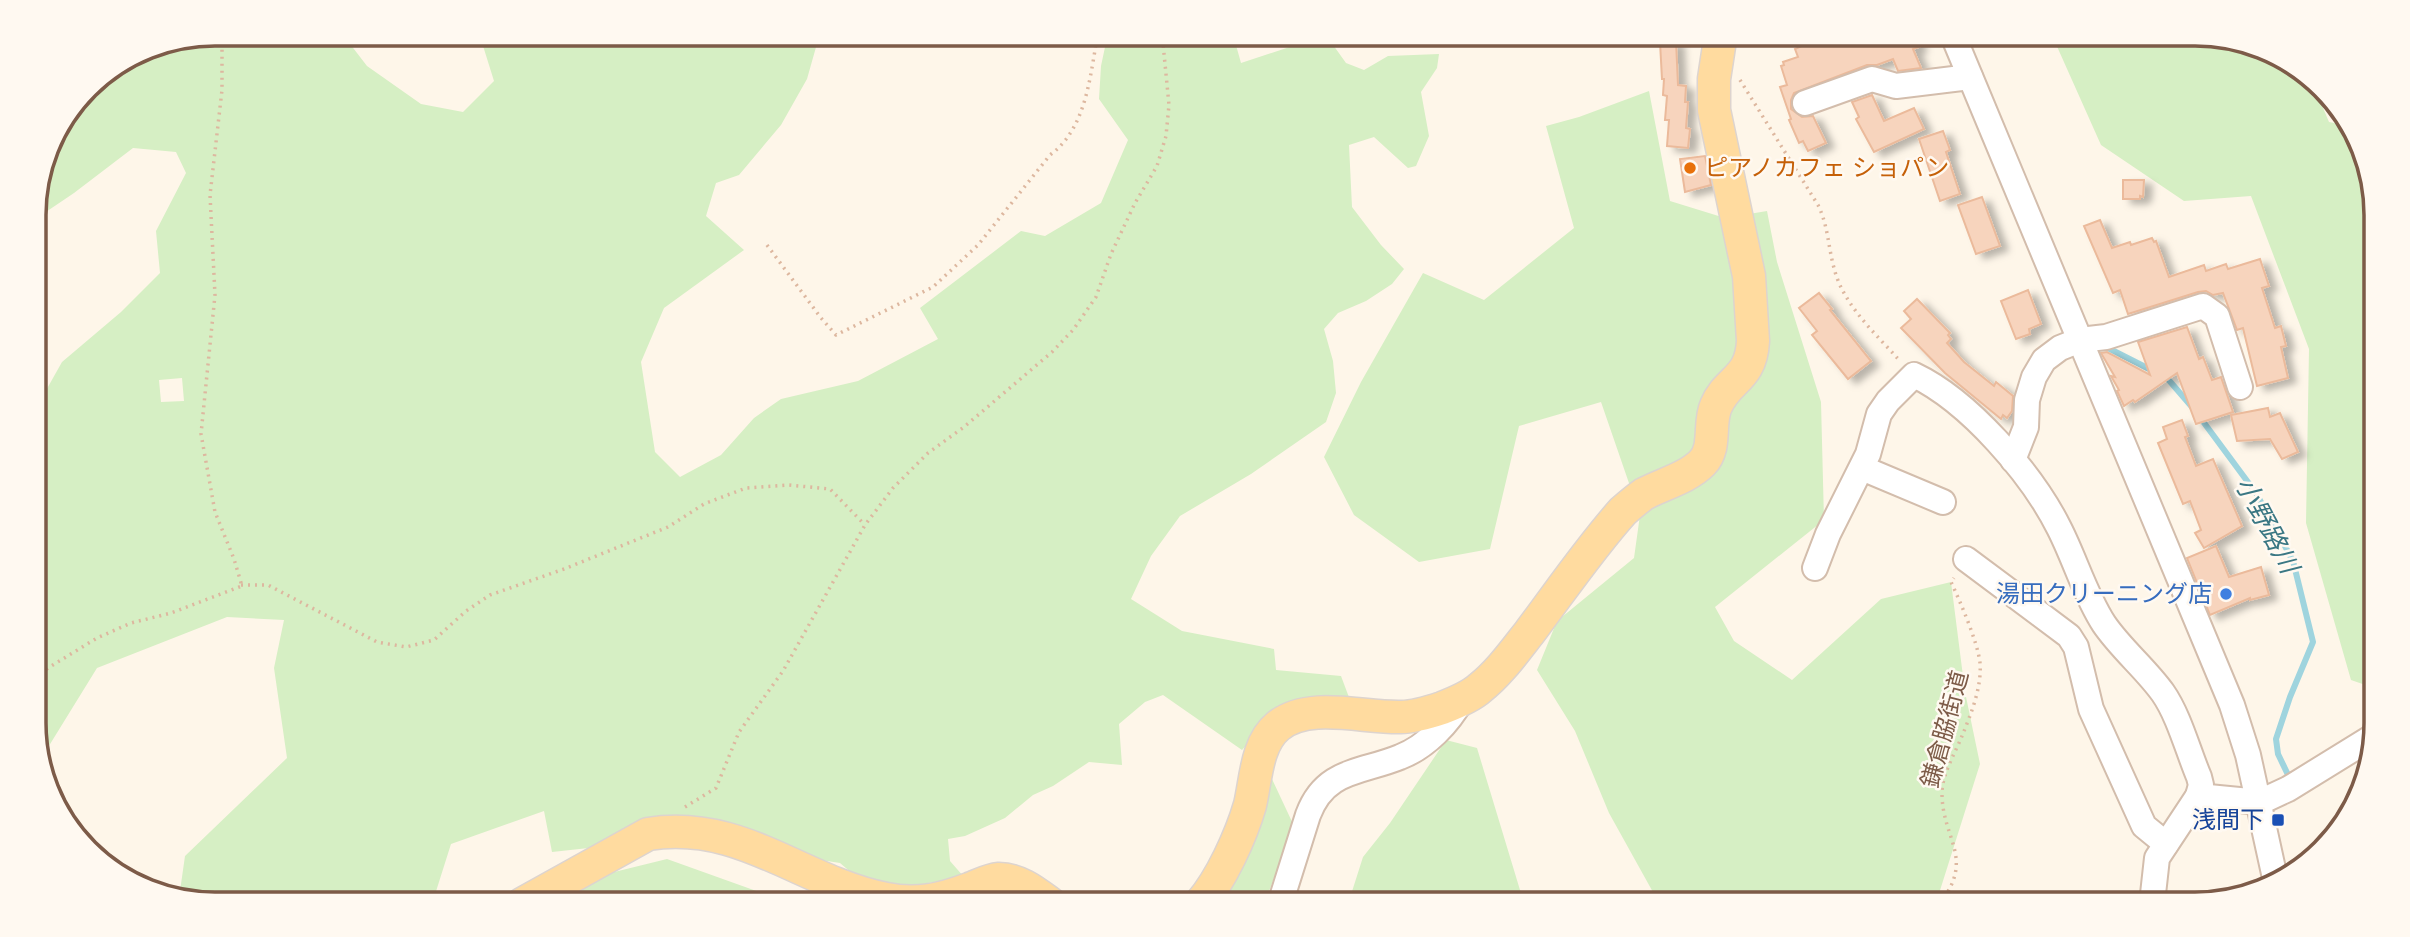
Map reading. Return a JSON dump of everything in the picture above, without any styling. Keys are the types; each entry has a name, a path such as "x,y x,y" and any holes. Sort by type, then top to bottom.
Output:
{"main road":[{"path":"1209,892 1225,865 1250,805 1262,751 1269,736 1279,725 1297,715 1316,712 1404,718 1442,708 1481,688 1506,663 1623,511 1642,495 1701,464 1709,453 1716,407 1740,378 1749,361 1753,352 1754,327 1749,276 1714,110 1714,79 1719,46"},
{"path":"544,892 648,834 670,831 723,836 862,892"},
{"path":"961,892 1000,879 1021,892"}],"street":[{"path":"1957,46 2232,705 2260,802 2274,872"},
{"path":"1805,103 1872,79 1896,86 1970,77"},
{"path":"2013,460 2026,427 2027,400 2034,377 2045,360 2060,348 2080,340 2106,337 2203,306 2217,316 2240,387"},
{"path":"1815,568 1828,534 1863,468 1879,414 1914,375 1969,412 2013,460 2057,524 2104,624 2169,703 2199,776 2201,785 2198,796 2158,858 2154,891"},
{"path":"1863,468 1943,502"},
{"path":"1966,559 2069,636 2076,647 2091,709 2144,826 2166,845"},
{"path":"1284,891 1313,801 1322,789 1340,777 1402,757 1422,744 1452,717 1462,699"},
{"path":"2198,796 2260,802 2293,786 2363,743"}],"path":[{"path":"222,46 222,90 210,195 215,295 201,434 215,512 241,584"},
{"path":"767,245 836,335 933,287 978,245 1050,155 1060,147 1074,126 1088,92 1096,46"},
{"path":"682,809 716,788 739,732 783,671 865,525 893,488 928,453 964,427 1052,352 1073,330 1096,297 1111,254 1135,203 1157,166 1167,136 1169,104 1163,46"},
{"path":"1737,75 1825,219 1834,269 1841,287 1858,314 1914,375"},
{"path":"46,670 97,638 131,623 171,613 241,584 268,585 377,642 406,647 434,640 466,611 490,595 564,569 668,527 704,504 746,488 789,485 830,489 865,525"},
{"name":"鎌倉脇街道","path":"1949,891 1956,877 1956,858 1944,812 1942,791 1979,683 1980,662 1960,602"}],"green space":[{"path":"204,46 352,46 367,66 421,104 463,112 494,81 483,46 816,46 807,79 781,125 739,175 716,183 706,216 744,250 664,308 641,362 655,452 680,477 721,455 754,418 781,399 858,381 938,339 920,308 1021,231 1045,236 1101,203 1128,140 1099,99 1105,46 1236,46 1241,63 1293,46 1334,46 1346,63 1364,70 1388,56 1439,54 1437,68 1421,92 1429,136 1416,166 1408,168 1374,137 1349,145 1352,207 1381,245 1404,269 1392,284 1366,301 1338,313 1324,329 1333,361 1336,393 1326,422 1251,474 1180,516 1151,556 1131,599 1182,631 1274,649 1276,670 1341,676 1350,700 1284,704 1242,750 1163,695 1145,702 1119,724 1122,765 1089,762 1053,786 1033,795 1005,818 965,836 948,839 950,861 964,877 876,892 840,863 788,855 726,833 552,852 544,811 451,844 436,892 215,892 180,888 185,856 287,758 274,668 284,620 227,617 97,668 48,747 46,390 62,362 121,312 160,273 156,231 186,173 176,152 133,148 46,212 51,171 58,150 80,112 103,87 130,68 160,54 182,49","holes":["182,378 184,401 161,402 159,380"]},
{"path":"2057,46 2195,46 2217,47 2250,54 2289,74 2315,95 2329,122 2338,124 2352,150 2359,171 2364,215 2364,684 2351,680 2306,523 2309,349 2251,196 2184,201 2101,145"},
{"path":"1649,91 1670,201 1725,218 1767,211 1777,262 1821,402 1824,520 1715,607 1734,641 1792,680 1881,599 1951,582 1965,692 1980,764 1940,891 1652,891 1609,813 1575,731 1537,670 1557,621 1634,558 1640,515 1601,402 1519,426 1490,549 1419,562 1354,515 1324,457 1361,382 1423,273 1484,300 1574,228 1546,126"},
{"path":"1446,740 1477,748 1521,891 1352,891 1363,857 1390,823"},
{"path":"1272,779 1294,826 1269,891 1208,892"},
{"path":"667,859 759,892 575,892 602,875"}],"building":[{"path":"1660,46 1676,46 1678,85 1686,86 1685,102 1688,102 1688,148 1667,146 1669,120 1665,120 1667,96 1663,95"},
{"path":"1802,46 1919,46 1913,49 1921,68 1898,71 1893,59 1877,65 1867,65 1794,93 1791,109 1802,117 1813,116 1826,143 1808,151 1803,141 1799,143 1780,87 1787,85 1781,66 1784,65 1783,62 1798,57 1795,49"},
{"path":"1872,95 1884,121 1914,108 1924,129 1874,152 1856,119 1859,117 1852,102"},
{"path":"1943,131 1950,150 1946,152 1960,194 1940,201 1919,139"},
{"path":"1705,156 1711,185 1685,192 1680,159"},
{"path":"2123,180 2144,180 2143,197 2123,199"},
{"path":"1982,197 2000,246 1976,254 1958,205"},
{"path":"2100,220 2112,248 2152,238 2156,241 2169,277 2204,265 2206,271 2226,264 2228,269 2260,259 2269,286 2262,288 2275,328 2281,326 2286,346 2281,347 2288,378 2257,386 2243,328 2237,330 2223,293 2213,295 2206,291 2198,292 2128,314 2120,290 2113,293 2084,226"},
{"path":"2028,290 2041,324 2029,329 2030,334 2016,339 2001,301"},
{"path":"1819,293 1871,361 1848,379 1812,335 1817,331 1799,308"},
{"path":"1917,299 1950,333 1948,335 1951,339 1947,343 1964,362 1994,386 1996,382 2013,396 2012,411 2007,418 2003,415 2001,419 1945,373 1901,328 1911,319 1904,311"},
{"path":"2187,327 2199,359 2203,357 2212,380 2221,377 2233,412 2196,424 2177,373 2135,402 2133,400 2124,406 2111,376 2115,377 2101,353 2107,352 2150,375 2138,342"},
{"path":"2268,408 2270,417 2280,413 2298,452 2282,459 2270,439 2237,441 2231,415"},
{"path":"2182,420 2196,466 2213,459 2242,526 2204,548 2195,533 2201,530 2190,501 2183,504 2158,443 2167,439 2163,427"},
{"path":"2216,546 2229,577 2261,567 2269,595 2250,598 2210,615 2187,558"}],"waterway":[{"name":"小野路川","path":"2102,345 2167,378 2192,407"},
{"name":"小野路川","path":"2199,416 2256,493 2293,561 2313,642 2276,739 2278,754 2291,781"}],"place":[{"name":"ピアノカフェ ショパン","path":"1690,168"},
{"name":"湯田クリーニング店","path":"2226,594"},
{"name":"浅間下","path":"2278,820"}]}
